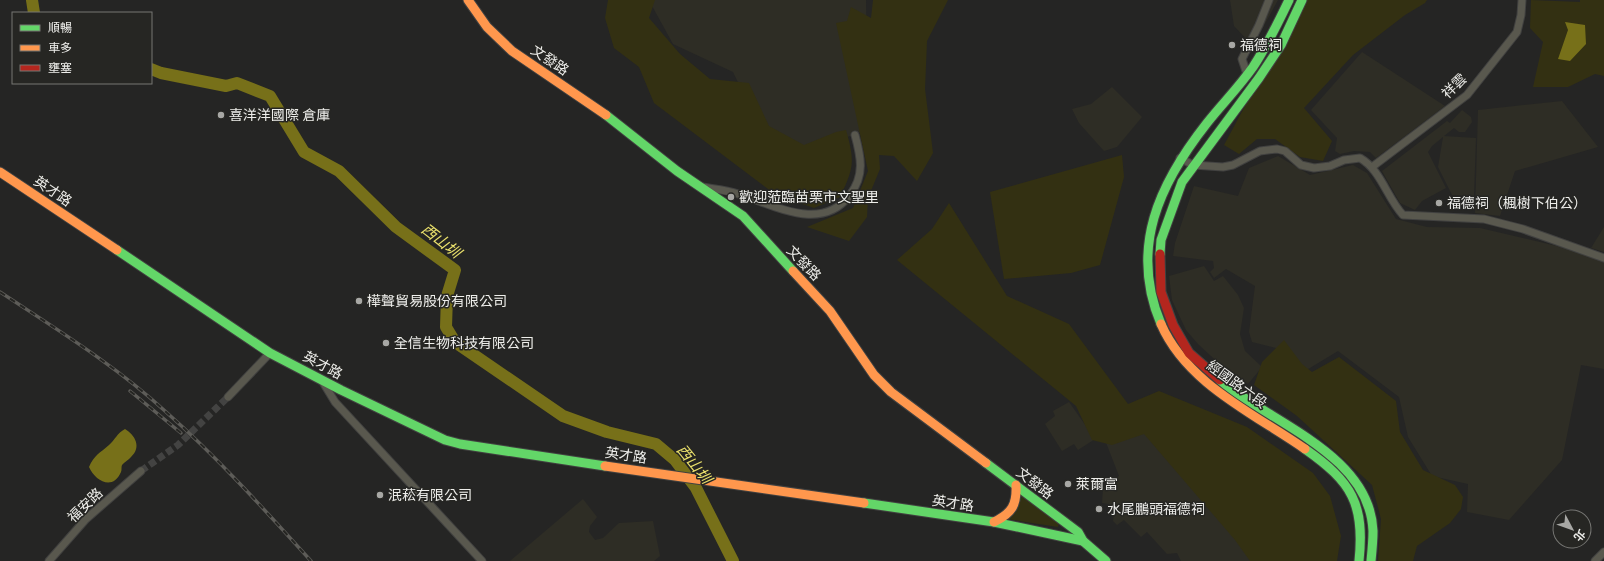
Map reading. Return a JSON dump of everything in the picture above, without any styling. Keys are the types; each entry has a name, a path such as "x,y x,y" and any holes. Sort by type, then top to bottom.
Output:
{"street":[{"name":"文發路","path":"468,0 487,27 512,51 589,102 633,138 698,186 743,216 830,311 874,375 891,392 1078,532 1083,541 1106,561"},
{"path":"1256,82 1247,74 1242,59 1259,25 1269,0"},
{"name":"經國路六段","path":"1289,0 1275,30 1247,74 1216,110 1180,158 1156,207 1151,227 1147,276 1149,293 1159,321 1180,354 1207,383 1314,455 1335,472 1355,501 1361,530 1359,561"},
{"name":"經國路六段","path":"1302,0 1281,45 1256,82 1193,165 1182,182 1161,240 1161,292 1173,325 1189,353 1226,385 1328,453 1352,476 1361,490 1369,511 1373,530 1371,561"},
{"name":"祥雲","path":"1372,167 1467,95 1517,32 1521,15 1522,0"},
{"path":"698,186 737,193 806,215 825,214 842,205 856,187 861,173 861,159 855,135"},
{"path":"1180,158 1193,165 1223,167 1233,165 1260,150 1268,149 1285,151 1307,167 1330,166 1344,160 1360,158 1372,167 1397,208 1403,215 1490,220 1523,229 1604,258"},
{"name":"英才路","path":"0,172 270,353 445,440 460,444 700,480 994,522 1083,541"},
{"path":"228,397 270,353"},
{"path":"321,379 335,402 482,561"},
{"name":"福安路","path":"50,561 86,519 141,471"},
{"path":"994,522 1012,511 1016,505 1016,485"},
{"path":"1595,561 1604,552"}],"shaded area":[{"path":"608,0 655,0 649,18 680,54 710,79 749,83 769,126 804,145 836,132 846,130 851,149 852,164 848,179 840,197 814,208 776,195 654,103 639,67 614,48 605,18"},
{"path":"652,0 866,0 868,130 799,153 759,126 733,72 673,44 651,4"},
{"path":"873,0 948,0 927,41 925,89 933,153 917,181 894,156 879,155 880,169 868,198 867,217 849,241 807,227 853,208 868,171 836,23 847,21 851,7 871,18"},
{"path":"1230,0 1278,0 1253,46 1234,26"},
{"path":"1302,0 1427,0 1425,3 1405,15 1353,55 1304,108 1332,141 1323,161 1300,157 1275,139 1257,139 1239,154 1224,145"},
{"path":"1531,0 1580,2 1580,0 1604,0 1604,76 1595,74 1568,87 1533,87 1543,42 1530,28"},
{"path":"1565,22 1585,25 1586,44 1570,61 1558,59 1568,30"},
{"path":"1362,52 1445,106 1376,158 1370,152 1354,151 1340,154 1335,151 1337,138 1311,110"},
{"path":"1112,87 1142,117 1117,147 1104,151 1079,123 1072,109 1091,104"},
{"path":"1562,101 1598,147 1515,171 1500,216 1475,213 1478,110"},
{"path":"1462,110 1471,117 1472,122 1465,132 1459,132 1454,128 1444,136 1476,138 1474,196 1452,195 1438,167 1443,137 1432,146 1428,152 1446,188 1422,201 1415,210 1400,203 1382,171 1447,121 1450,123"},
{"path":"1122,155 1124,177 1100,265 1071,273 1004,279 990,192"},
{"path":"1278,156 1310,175 1353,165 1367,173 1396,219 1427,227 1480,228 1578,251 1604,260 1604,369 1581,365 1562,460 1509,520 1467,512 1468,484 1432,476 1408,437 1399,397 1338,351 1300,374 1280,349 1252,342 1249,332 1255,286 1226,269 1214,278 1210,272 1214,268 1213,261 1173,256 1175,243 1194,186 1238,196 1249,168"},
{"path":"949,203 1007,296 1069,324 1128,404 1159,391 1247,427 1313,473 1330,496 1341,536 1337,561 1250,561 1235,540 1144,434 1112,445 1092,440 1076,406 897,260 932,229"},
{"path":"1604,227 1604,252 1591,248"},
{"path":"1204,266 1214,281 1223,276 1238,295 1244,308 1240,334 1245,351 1262,367 1248,384 1224,368 1198,344 1186,330 1172,300 1169,276"},
{"path":"1284,340 1302,364 1312,372 1339,357 1396,401 1400,432 1423,470 1455,485 1463,497 1461,509 1450,523 1417,546 1413,561 1378,561 1381,519 1372,485 1297,416 1254,385 1262,362"},
{"path":"1069,402 1095,439 1078,450 1074,444 1062,451 1045,424 1055,416 1053,411"},
{"path":"125,429 132,434 137,445 136,449 130,458 122,465 118,478 113,481 104,482 95,476 89,467 95,457 111,443 120,432"},
{"path":"1144,430 1262,561 1181,561 1177,553 1167,554 1147,532 1141,537 1124,520 1117,525 1113,521 1115,505 1102,503 1103,488 1119,476 1105,440"},
{"path":"1022,493 1059,523 1058,527 1007,519 1019,494"},
{"path":"583,499 597,517 590,526 589,532 595,540 603,538 619,523 653,521 660,556 654,561 510,561"}],"waterway":[{"name":"西山圳","path":"32,0 34,12"},
{"name":"西山圳","path":"152,69 161,73 226,86 237,83 270,96 304,152 339,171 396,227 455,270 447,296 446,327 455,342 563,416 607,432 656,444 675,460 696,488 733,561"}],"tunnel":[{"path":"141,471 178,445 228,397"}],"railway":[{"path":"0,292 85,348 146,394 222,465 311,561"},
{"path":"130,391 181,433"}],"traffic: fast":[{"path":"1161,324 1152,296 1148,269 1149,243 1154,218 1163,193 1175,169 1190,146 1253,67 1268,43 1289,0"},
{"path":"1160,254 1161,240 1182,182 1259,78 1281,45 1302,0"},
{"path":"606,115 677,171 743,216 793,271"},
{"path":"117,250 270,353 341,390 445,440 460,444 605,466"},
{"path":"1220,380 1241,396 1290,426 1314,443 1336,461 1355,481 1368,504 1373,531 1371,561"},
{"path":"1305,449 1334,472 1352,496 1357,509 1360,524 1359,561"},
{"path":"986,463 1078,532 1083,541 1106,561"},
{"path":"864,503 994,522 1083,541"}],"traffic: slow":[{"path":"468,0 487,27 512,51 606,115"},
{"path":"0,172 117,250"},
{"path":"793,271 830,311 874,375 891,392 986,463"},
{"path":"1161,324 1173,345 1187,364 1205,381 1244,410 1305,449"},
{"path":"605,466 864,503"},
{"path":"994,522 1000,519 1012,508 1016,498 1016,485"}],"traffic: jam":[{"path":"1160,254 1161,292 1173,325 1189,353 1220,380"}],"place":[{"name":"福德祠","path":"1232,45"},
{"name":"喜洋洋國際 倉庫","path":"221,115"},
{"name":"歡迎蒞臨苗栗市文聖里","path":"731,197"},
{"name":"福德祠（楓樹下伯公）","path":"1439,203"},
{"name":"樺聲貿易股份有限公司","path":"359,301"},
{"name":"全信生物科技有限公司","path":"386,343"},
{"name":"萊爾富","path":"1068,484"},
{"name":"泯菘有限公司","path":"380,495"},
{"name":"水尾鵬頭福德祠","path":"1099,509"}]}
